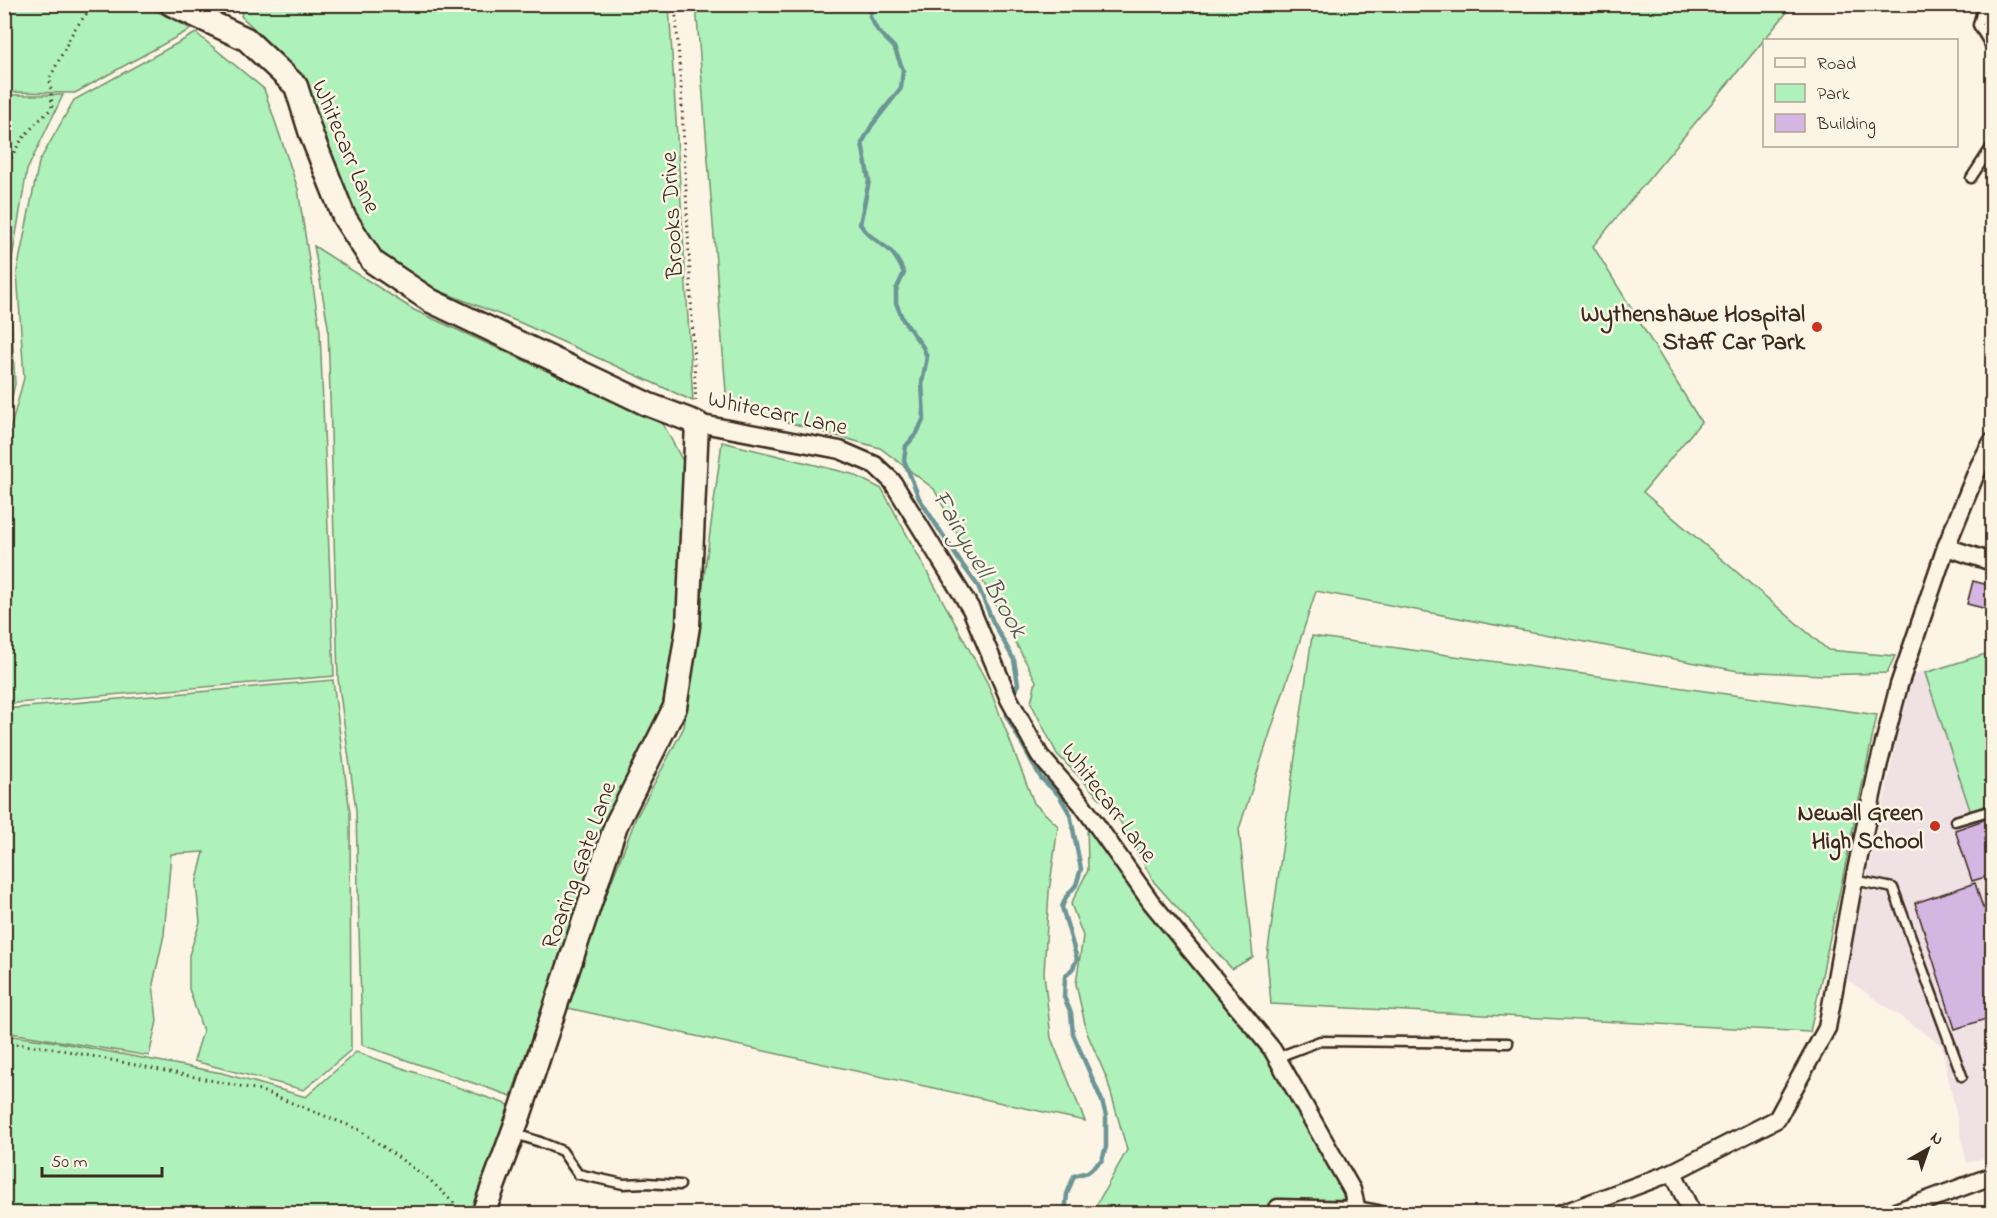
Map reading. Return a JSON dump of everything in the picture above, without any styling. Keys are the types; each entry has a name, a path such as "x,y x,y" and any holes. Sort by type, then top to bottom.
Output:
{"street":[{"name":"Whitecarr Lane","path":"171,4 246,39 296,86 311,134 344,217 372,262 431,301 647,404 697,423 840,450 875,465 892,482 970,609 1009,699 1040,756 1081,803 1151,902 1272,1049 1352,1190 1357,1210"},
{"name":"Roaring Gate Lane","path":"483,1214 513,1133 616,825 675,708 688,626 697,423"},
{"path":"1561,1214 1673,1172 1777,1119 1827,1028 1854,880 1878,767 1899,685 1946,547 1979,466 1992,442"},
{"path":"1946,547 1992,562"},
{"path":"1673,1172 1692,1214"},
{"path":"1890,1214 1992,1176"},
{"path":"1274,1214 1278,1209 1357,1210 1378,1214"}],"lane":[{"path":"1986,4 1977,25 1992,48"},
{"path":"1971,178 1992,146"},
{"path":"1955,821 1992,810"},
{"path":"1854,880 1893,888 1962,1076"},
{"path":"1279,1061 1286,1054 1320,1041 1508,1043"},
{"path":"513,1133 562,1151 578,1174 623,1184 680,1185"}],"path":[{"path":"4,180 9,160 23,136 52,108 50,78 74,30 94,4"},
{"name":"Brooks Drive","path":"675,4 697,423"},
{"path":"4,1043 52,1048 259,1090 358,1129 429,1179 465,1214"}],"shaded area":[{"name":"Newall Green High School","path":"1992,651 1992,1156 1967,1163 1941,1045 1845,978 1911,675"}],"green space":[{"path":"5,4 145,5 191,29 75,93 5,92"},
{"path":"244,4 669,5 693,401 521,323 435,289 381,252 337,184 307,80 241,16"},
{"path":"696,5 1793,5 1593,246 1701,422 1643,492 1828,650 1895,656 1887,673 1822,675 1738,671 1316,591 1239,829 1253,957 1232,969 1154,882 1117,816 1057,754 1031,703 1036,681 934,489 880,448 727,405"},
{"path":"196,33 264,89 298,189 320,331 334,676 5,704 5,449 24,378 17,271 39,162 74,100"},
{"path":"5,95 63,95 27,170 9,276 15,384 5,426"},
{"path":"314,246 414,310 663,424 686,467 676,627 661,713 607,824 511,1096 362,1045 356,810 338,679 328,326"},
{"path":"722,442 852,474 882,489 988,684 1034,803 1058,826 1049,892 1044,973 1051,1038 1085,1121 563,1007 636,818 684,727"},
{"path":"1312,636 1877,715 1810,1032 1271,1004 1267,957"},
{"path":"1992,652 1992,807 1971,813 1925,673"},
{"path":"333,680 350,813 351,1050 304,1090 194,1061 203,1031 189,989 189,955 200,922 196,884 204,852 171,854 164,935 153,984 157,1021 149,1056 5,1032 5,709"},
{"path":"1087,819 1146,910 1269,1060 1342,1187 1344,1199 1268,1203 1267,1213 1092,1213 1127,1150 1107,1079 1087,1033 1076,984 1083,936 1071,904 1088,870"},
{"path":"5,1035 57,1042 222,1073 306,1097 356,1052 509,1105 474,1213 5,1214"}],"building":[{"path":"1973,581 1992,586 1987,609 1967,604"},
{"name":"Newall Green High School","path":"1992,817 1992,875 1972,881 1955,830"},
{"name":"Newall Green High School","path":"1975,883 1983,908 1992,902 1992,1017 1955,1029 1915,903"}],"waterway":[{"name":"Fairywell Brook","path":"871,4 870,17 878,31 894,47 903,70 901,88 872,125 862,143 869,181 860,224 890,250 901,266 904,273 896,290 896,303 903,320 923,347 927,357 922,383 924,418 917,433 906,446 904,460 919,498 978,586 993,622 1014,660 1018,684 1013,695"},
{"name":"Fairywell Brook","path":"1007,708 1007,717 1041,778 1059,795 1070,814 1081,869 1076,885 1066,897 1062,907 1077,959 1065,977 1064,997 1071,1013 1073,1034 1102,1101 1106,1116 1106,1147 1102,1160 1088,1172 1074,1176 1067,1194 1065,1214"}],"place":[{"name":"Wythenshawe Hospital Staff Car Park","path":"1817,327"},
{"name":"Newall Green High School","path":"1935,826"}]}
